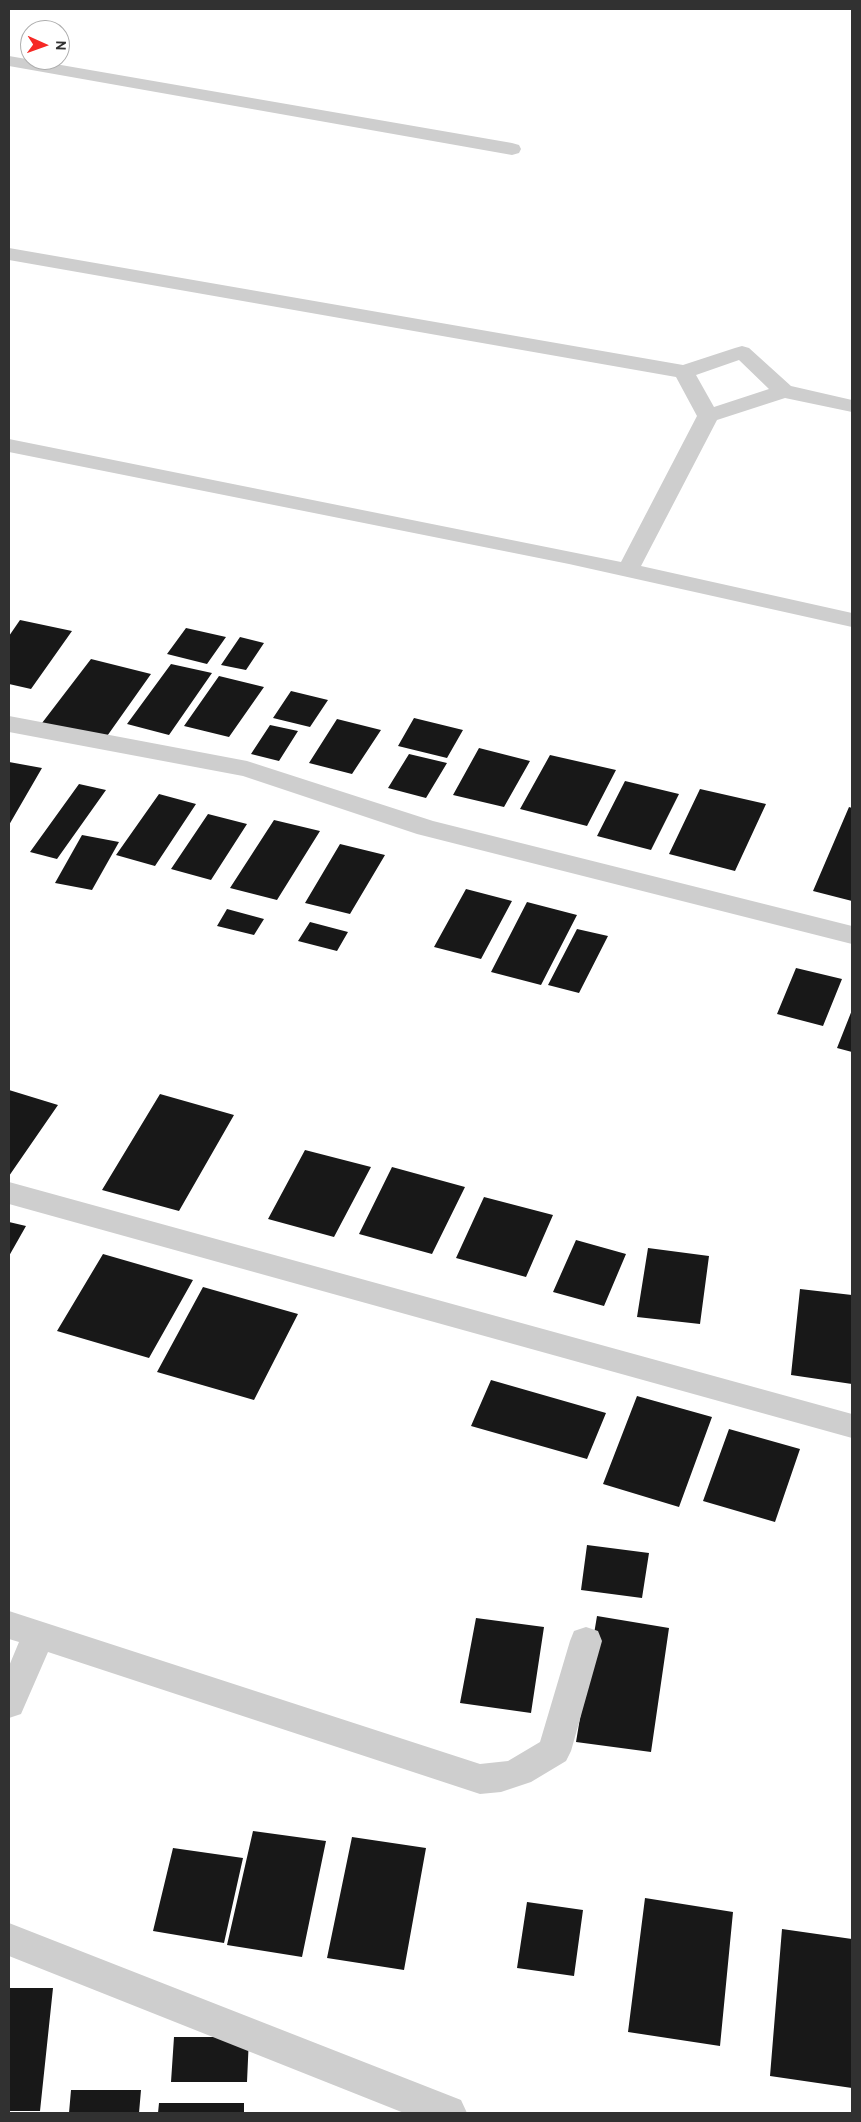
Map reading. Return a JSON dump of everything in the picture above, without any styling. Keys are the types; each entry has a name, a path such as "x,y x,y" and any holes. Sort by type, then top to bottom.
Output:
{"street":[{"path":"9,61 512,148"},
{"path":"9,254 684,372 742,352 784,391 852,406"},
{"path":"684,372 708,416"},
{"path":"628,570 708,416 784,391"},
{"path":"9,446 628,570 852,620"},
{"path":"9,724 247,769 426,828 852,934"},
{"path":"9,1193 852,1426"},
{"path":"9,1625 480,1779 498,1780 516,1774 554,1752 586,1641"},
{"path":"9,1704 39,1635"},
{"path":"9,1940 448,2113"}],"building":[{"path":"20,620 72,631 31,689 9,684 9,636"},
{"path":"186,628 226,637 207,664 167,654"},
{"path":"240,637 264,643 246,670 221,665"},
{"path":"91,659 151,674 105,739 42,723"},
{"path":"171,664 212,673 169,735 127,724"},
{"path":"219,676 264,687 229,737 184,726"},
{"path":"291,691 328,700 310,727 273,718"},
{"path":"414,718 463,730 447,758 398,746"},
{"path":"337,719 381,730 352,774 309,763"},
{"path":"270,725 298,731 279,761 251,754"},
{"path":"479,748 530,761 504,807 453,795"},
{"path":"409,754 447,763 426,798 388,788"},
{"path":"550,755 616,770 587,826 520,809"},
{"path":"9,762 42,768 9,825"},
{"path":"625,781 679,794 651,850 597,836"},
{"path":"79,784 106,790 57,859 30,852"},
{"path":"700,789 766,804 735,871 669,854"},
{"path":"159,794 196,804 155,866 116,855"},
{"path":"849,807 852,808 852,901 813,891"},
{"path":"208,814 247,824 211,880 171,869"},
{"path":"274,820 320,831 277,900 230,888"},
{"path":"82,835 119,842 92,890 55,883"},
{"path":"340,844 385,855 350,914 305,903"},
{"path":"466,889 512,901 481,959 434,947"},
{"path":"527,902 577,915 541,985 491,972"},
{"path":"227,909 264,919 254,935 217,926"},
{"path":"310,922 348,932 337,951 298,941"},
{"path":"577,929 608,936 579,993 548,985"},
{"path":"796,968 842,979 823,1026 777,1014"},
{"path":"852,1010 852,1052 837,1048"},
{"path":"9,1090 58,1105 9,1176"},
{"path":"160,1094 234,1115 179,1211 102,1190"},
{"path":"305,1150 371,1167 334,1237 268,1219"},
{"path":"392,1167 465,1187 432,1254 359,1234"},
{"path":"484,1197 553,1215 526,1277 456,1258"},
{"path":"9,1222 26,1226 9,1256"},
{"path":"576,1240 626,1254 604,1306 553,1292"},
{"path":"648,1248 709,1256 700,1324 637,1317"},
{"path":"103,1254 193,1280 149,1358 57,1331"},
{"path":"203,1287 298,1314 254,1400 157,1372"},
{"path":"800,1289 852,1295 852,1384 791,1375"},
{"path":"491,1380 606,1413 587,1459 471,1426"},
{"path":"637,1396 712,1417 679,1507 603,1484"},
{"path":"729,1429 800,1449 775,1522 703,1501"},
{"path":"587,1545 649,1553 642,1598 581,1590"},
{"path":"597,1616 669,1628 651,1752 576,1742"},
{"path":"476,1618 544,1627 531,1713 460,1703"},
{"path":"253,1831 326,1841 302,1957 227,1945"},
{"path":"352,1837 426,1848 404,1970 327,1958"},
{"path":"173,1848 243,1858 224,1943 153,1931"},
{"path":"645,1898 733,1912 720,2046 628,2032"},
{"path":"527,1902 583,1910 574,1976 517,1968"},
{"path":"782,1929 852,1939 852,2088 770,2076"},
{"path":"9,1988 53,1988 40,2111 9,2111"},
{"path":"174,2037 249,2037 247,2082 171,2082"},
{"path":"71,2090 141,2090 139,2113 69,2113"},
{"path":"159,2103 244,2103 244,2113 158,2113"}]}
